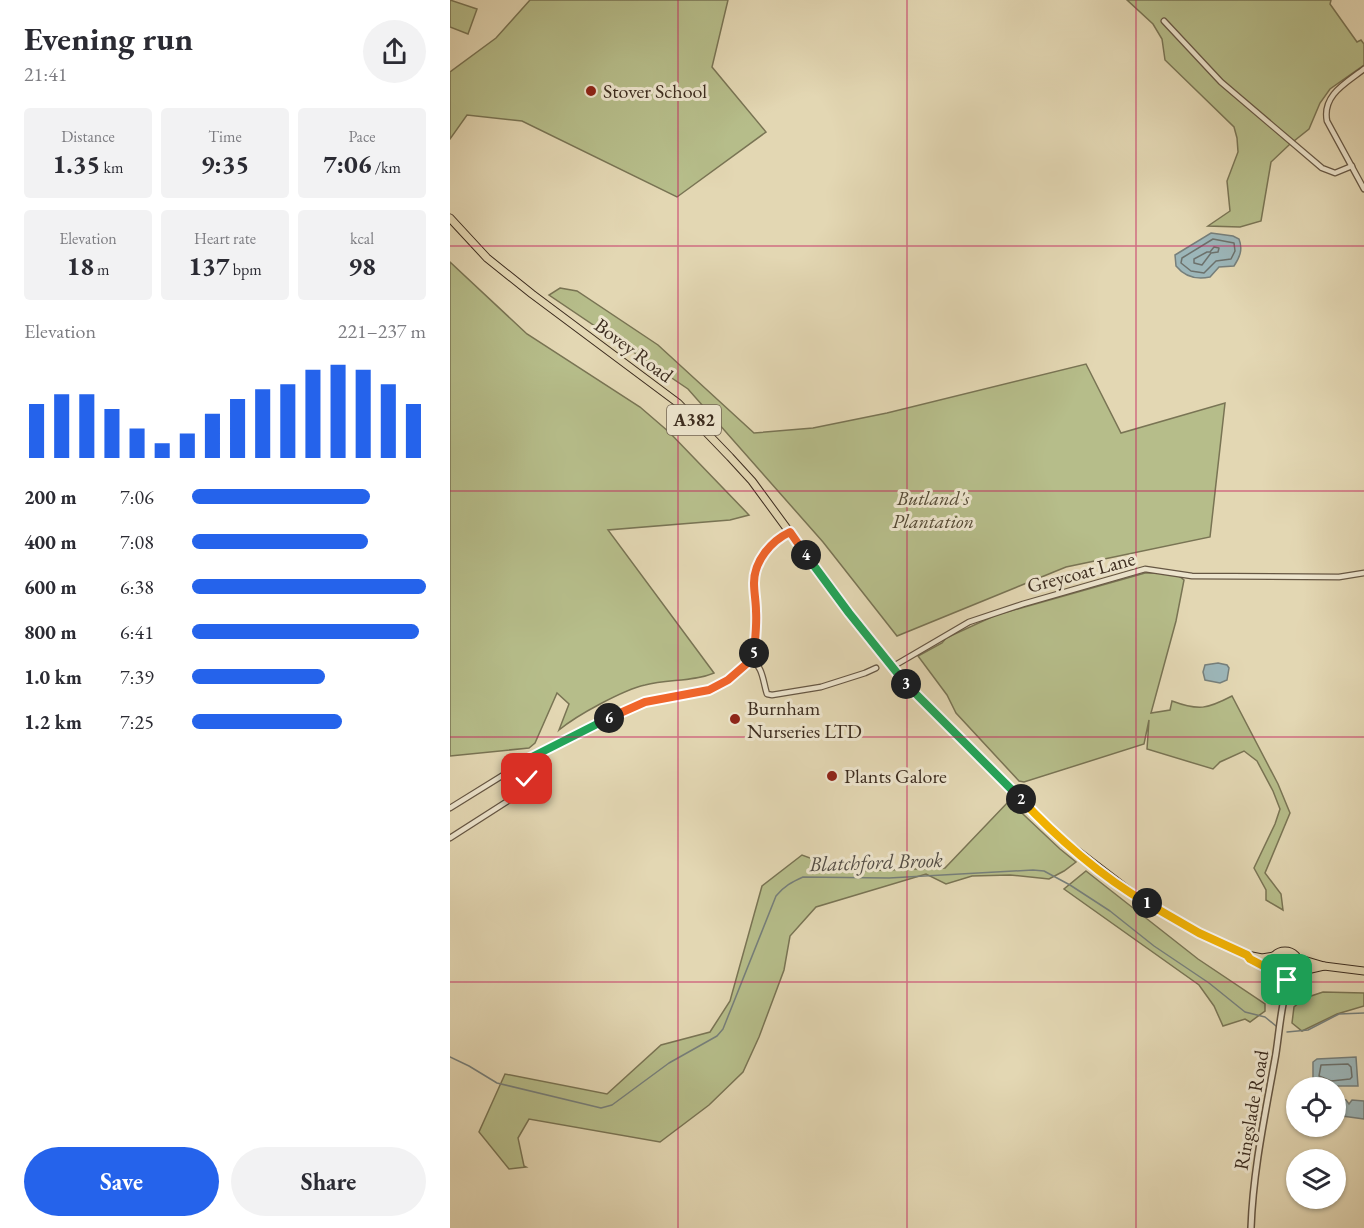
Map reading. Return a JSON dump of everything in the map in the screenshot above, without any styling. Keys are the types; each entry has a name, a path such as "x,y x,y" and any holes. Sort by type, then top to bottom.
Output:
{"main road":[{"name":"Bovey Road","path":"450,218 487,258 678,404 752,481 892,667"},
{"name":"A382","path":"892,667 1041,821 1140,899 1199,933 1247,955 1262,958 1274,956"},
{"path":"1284,951 1293,953 1297,958 1300,966 1292,979 1278,979 1271,970 1270,963 1274,956 1284,951"},
{"name":"A382","path":"1247,955 1250,959 1271,970"},
{"path":"1297,958 1324,966 1364,971"},
{"path":"1298,972 1324,966"}],"street":[{"path":"1164,21 1221,82 1322,168 1335,173 1352,166"},
{"path":"1364,69 1333,94 1326,104 1325,113 1326,121 1364,189"},
{"path":"450,808 547,748 627,709 662,697 698,693 717,686 751,660 754,654 756,624 754,581 766,551 780,537 790,532"},
{"name":"Greycoat Lane","path":"892,667 969,622 1145,569 1191,576 1321,577 1364,573"},
{"path":"751,660 759,669 767,694 772,695 821,687 876,668"},
{"path":"450,838 511,799 527,779 517,767"},
{"name":"Ringslade Road","path":"1278,979 1284,998"},
{"name":"Ringslade Road","path":"1251,1228 1255,1169 1284,998 1292,979"}],"green space":[{"path":"450,0 477,9 468,34 450,27"},
{"name":"Stover School","path":"530,0 728,0 712,67 766,132 677,197 522,121 467,115 450,139 450,72 496,38"},
{"path":"1127,0 1331,0 1330,4 1357,42 1361,40 1364,44 1364,65 1330,89 1320,103 1309,129 1271,162 1261,221 1240,227 1208,226 1230,211 1227,181 1238,152 1234,127 1165,60 1162,39 1153,24"},
{"path":"450,262 527,334 640,407 669,432 749,515 730,520 608,530 714,673 698,678 654,683 625,692 577,717 559,730 569,704 557,693 535,743 529,748 450,756"},
{"name":"Butland's Plantation","path":"560,288 577,291 658,345 754,433 813,428 887,413 1086,364 1121,433 1225,403 1210,537 1066,567 897,636 823,542 688,389 549,295"},
{"path":"1145,573 1171,574 1184,580 1176,621 1151,713 1170,710 1172,701 1203,707 1216,704 1232,696 1278,784 1290,813 1265,873 1281,894 1283,910 1266,900 1266,890 1254,868 1280,809 1257,761 1244,751 1220,762 1213,769 1147,749 1149,720 1144,744 1024,782 1019,781 956,713 947,695 918,656 942,643 946,638 996,615"},
{"path":"1009,801 1076,862 1049,879 1010,875 972,876 946,884 926,874 816,907 790,936 784,970 743,1072 709,1105 660,1142 529,1119 518,1138 526,1167 509,1169 479,1132 505,1074 607,1094 661,1045 710,1032 730,1001 762,886 802,855 840,869 858,871 945,868"},
{"path":"1086,871 1198,959 1265,1004 1265,1011 1250,1022 1245,1019 1223,1026 1214,1006 1199,985 1064,889"},
{"path":"1323,992 1364,993 1364,1006 1337,1014 1302,1031 1292,1023 1294,1007 1305,998"}],"water":[{"path":"1211,233 1239,239 1240,253 1234,266 1219,267 1210,277 1205,278 1195,278 1183,273 1176,266 1175,255"},
{"path":"1218,663 1227,665 1229,668 1227,680 1220,683 1205,680 1203,672 1205,665"},
{"path":"1356,1057 1358,1086 1346,1086 1346,1077 1313,1077 1313,1062 1317,1059"},
{"path":"1346,1100 1349,1104 1352,1100 1364,1101 1364,1119 1346,1117"}],"waterway":[{"name":"Blatchford Brook","path":"450,1057 497,1083 601,1108 612,1105 669,1063 717,1036 723,1029 776,896 788,885 803,877 889,878 1044,871 1110,911 1245,1012 1265,1017 1276,1026"},
{"name":"Blatchford Brook","path":"1287,1032 1308,1030 1339,1014 1364,1013"}],"place":[{"name":"Stover School","path":"591,91"},
{"name":"Burnham Nurseries LTD","path":"735,719"},
{"name":"Plants Galore","path":"832,776"}],"route":[{"path":"527,779 517,767 547,748 645,702 709,690 728,680 751,660 754,654 756,624 754,581 762,557 771,545 790,532 849,613 905,683 1015,792 1041,821 1140,899 1199,933 1247,955 1250,959 1271,970 1277,978 1287,980"}]}
